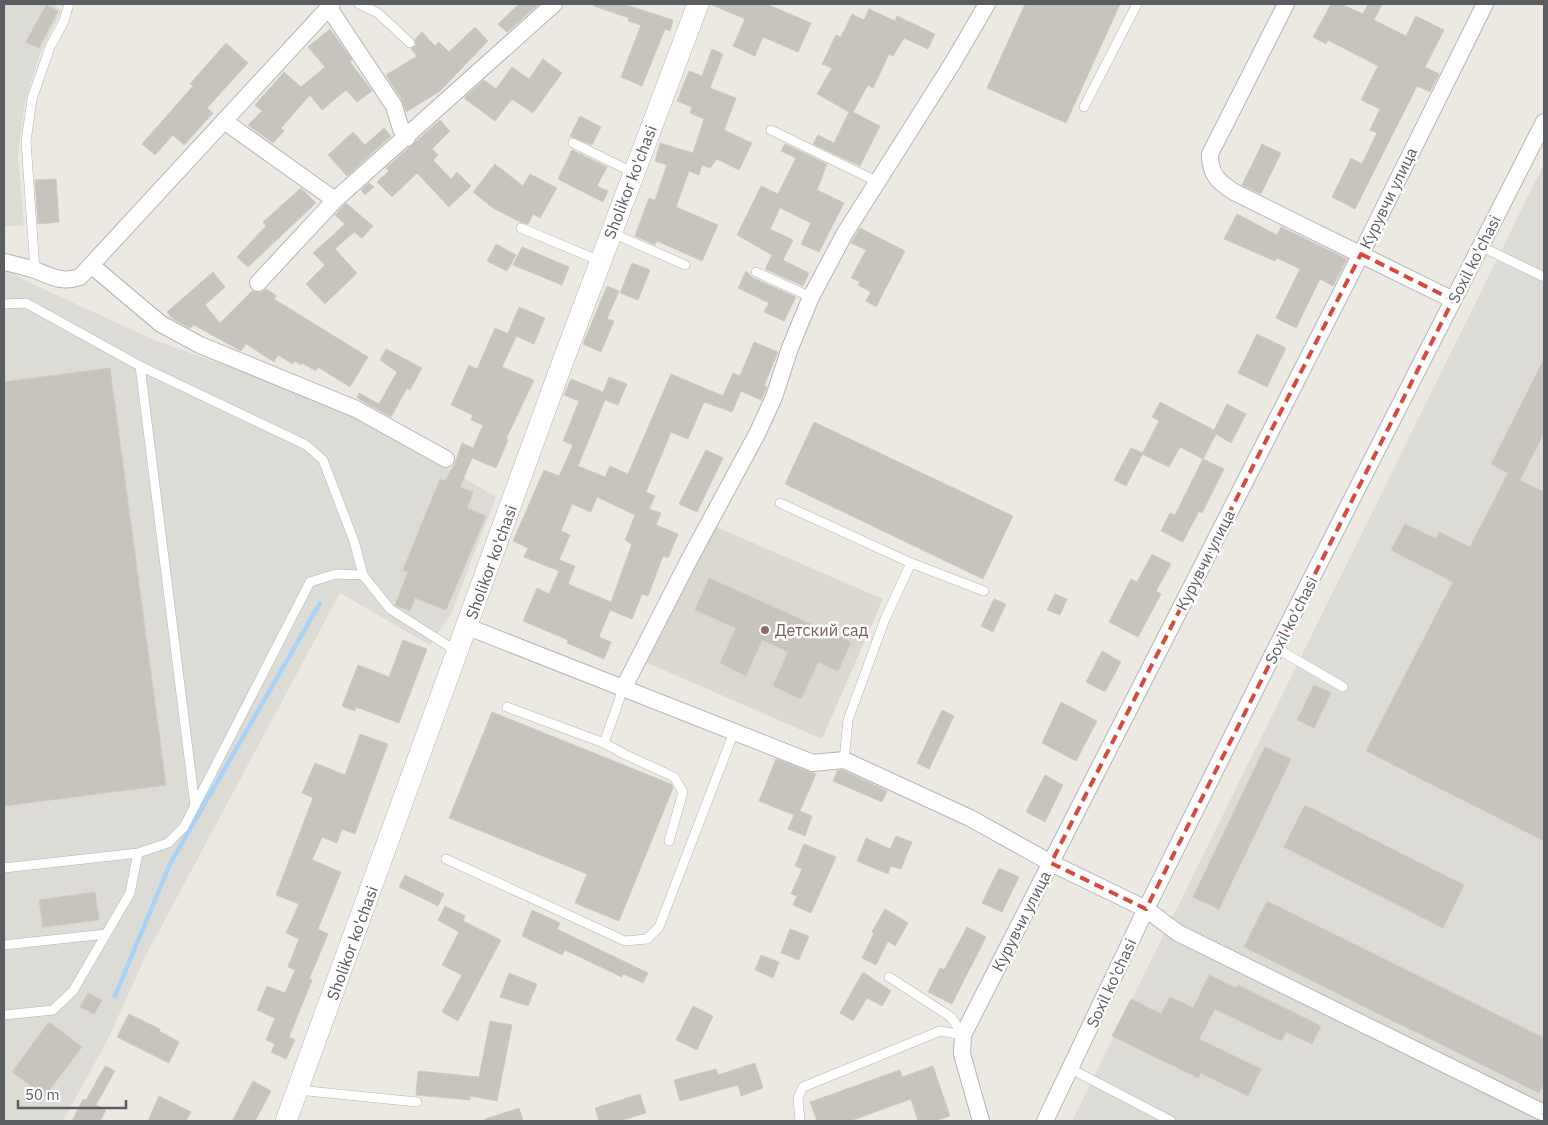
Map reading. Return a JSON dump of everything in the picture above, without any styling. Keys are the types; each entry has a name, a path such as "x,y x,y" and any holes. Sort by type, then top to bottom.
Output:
{"street":[{"path":"258,283 335,200 407,138 554,4"},
{"name":"Sholikor ko'chasi","path":"286,1121 468,627 600,261 698,4"},
{"path":"623,689 688,560 757,434 774,396 790,348 811,297 845,233 987,4"},
{"path":"1286,4 1210,154 1210,166 1215,179 1234,192 1453,300"},
{"name":"Курувчи улица","path":"981,1121 962,1054 963,1035 1361,254 1484,4"},
{"path":"4,262 34,270 54,280 69,280 80,276 330,6 394,106 401,129 407,138"},
{"path":"224,121 335,200"},
{"name":"Soxil ko'chasi","path":"1045,1121 1146,909 1276,648 1544,122"},
{"path":"91,265 169,328 200,345 356,409 446,459"},
{"path":"468,627 813,763 844,760 970,818 1051,863 1146,909 1178,933 1544,1113"}],"lane":[{"path":"34,270 26,142 32,99 50,47 64,21 70,4"},
{"path":"359,4 378,12 410,43"},
{"path":"1084,107 1137,4"},
{"path":"771,130 878,182"},
{"path":"573,144 634,173"},
{"path":"520,228 600,261"},
{"path":"611,232 685,265"},
{"path":"1480,246 1544,276"},
{"path":"756,272 811,297"},
{"path":"4,304 26,303 140,366 306,445 323,460 354,541 363,575 390,609 458,652"},
{"path":"140,366 195,806"},
{"path":"780,503 911,563 984,591"},
{"path":"844,760 848,720 885,619 911,563"},
{"path":"4,868 138,853 168,843 184,826 195,806 310,582 336,574 363,575"},
{"path":"1276,648 1343,686"},
{"path":"604,743 623,689"},
{"path":"507,707 604,743 674,777 683,792 669,841"},
{"path":"446,859 625,940 647,939 659,927 734,732"},
{"path":"4,1015 53,1010 73,991 130,893 138,853"},
{"path":"4,945 106,934"},
{"path":"890,977 952,1016 963,1035"},
{"path":"799,1121 798,1098 803,1087 940,1031 963,1035"},
{"path":"1071,1069 1171,1121"},
{"path":"298,1090 417,1102"}],"highlighted area":[{"path":"1361,254 1453,300 1146,909 1051,863"}],"shaded area":[{"path":"4,4 54,4 61,11 40,54 25,101 18,155 24,225 4,227"},
{"path":"1544,164 1544,1121 1072,1121"},
{"path":"4,268 28,282 154,340 348,409 496,497 451,614 430,645 340,593 146,955 109,1037 63,1121 4,1121"},
{"name":"Детский сад","path":"714,526 883,599 822,739 645,662"}],"building":[{"path":"519,4 539,4 507,32 498,24"},
{"path":"594,4 623,4 673,20 670,31 665,29 642,86 621,77 641,25 628,21 629,18 594,6"},
{"path":"710,4 766,4 811,23 798,52 763,37 755,56 733,46 745,19"},
{"path":"1025,4 1120,4 1066,123 987,88"},
{"path":"1331,4 1341,4 1363,14 1368,4 1382,4 1374,20 1406,36 1416,16 1444,30 1425,67 1439,74 1430,92 1417,86 1355,209 1332,197 1351,158 1362,164 1377,133 1370,130 1380,109 1361,100 1378,66 1328,40 1326,44 1313,37"},
{"path":"46,5 58,11 39,48 26,42"},
{"path":"869,9 895,21 897,16 935,34 928,49 904,38 893,56 889,54 873,88 868,85 853,112 880,126 860,166 813,144 818,135 834,143 849,112 817,94 832,68 822,64 836,35 841,37 852,14 864,20"},
{"path":"475,27 488,41 440,91 406,112 402,100 386,75 417,56 411,49 416,45 415,39 422,32 435,46 439,42 449,52"},
{"path":"330,29 352,60 350,62 372,91 357,102 346,90 322,110 310,95 281,128 284,131 273,143 248,125 262,111 255,105 284,72 301,87 325,67 308,47"},
{"path":"226,43 248,63 207,108 213,113 184,145 173,135 155,155 142,144 193,86 190,84"},
{"path":"712,49 723,54 710,88 736,98 724,130 752,143 739,170 717,159 710,168 702,165 699,175 689,171 676,207 718,225 702,261 657,241 655,245 635,236 649,198 655,200 667,165 655,161 660,143 693,153 704,119 690,113 692,107 677,101 689,71 702,76"},
{"path":"543,59 562,73 533,113 512,99 495,121 464,98 484,80 496,89 512,67 529,79"},
{"path":"580,116 601,127 592,145 570,136"},
{"path":"440,120 450,131 432,149 438,155 433,160 451,179 457,172 471,186 449,207 417,173 392,197 377,182 389,171 386,168"},
{"path":"384,128 391,136 347,176 328,155 353,132 365,145"},
{"path":"785,144 827,164 817,190 844,203 819,252 801,244 811,223 780,208 770,229 793,240 783,260 809,273 803,286 765,269 772,255 737,235 761,186 778,194 796,158 781,151"},
{"path":"1262,144 1281,153 1261,194 1242,185"},
{"path":"572,150 607,167 597,186 608,191 603,202 558,179"},
{"path":"495,164 523,186 530,174 557,188 540,218 533,214 528,224 520,222 493,208 473,192"},
{"path":"56,179 59,222 38,224 35,180"},
{"path":"369,183 374,187 365,195 361,190"},
{"path":"301,188 316,203 248,267 237,257 266,226 263,222"},
{"path":"346,203 373,226 362,238 354,232 335,249 357,273 325,304 306,284 325,265 313,253 345,224 335,215"},
{"path":"1237,214 1277,235 1281,227 1347,259 1333,286 1320,279 1296,328 1276,318 1300,269 1277,258 1275,261 1224,239"},
{"path":"860,228 905,251 876,307 866,301 871,292 858,285 860,282 851,278 866,250 851,243"},
{"path":"496,244 516,255 507,271 487,261"},
{"path":"522,247 569,267 562,285 513,265"},
{"path":"632,263 650,270 638,300 620,293"},
{"path":"746,271 753,278 796,297 784,321 764,312 769,303 738,288"},
{"path":"213,272 225,287 205,305 220,323 252,291 260,293 266,289 276,295 274,299 368,357 350,387 318,367 316,371 302,363 301,365 295,361 293,364 278,355 274,362 246,344 241,351 194,325 190,328 173,319 167,312"},
{"path":"607,286 619,291 607,319 614,321 601,352 583,344"},
{"path":"519,307 545,318 534,344 508,333"},
{"path":"495,328 516,337 502,367 534,380 506,439 508,440 496,468 472,458 460,487 473,492 467,508 486,516 446,610 415,598 410,611 395,605 408,572 403,570 440,479 445,481 455,463 462,443 473,448 483,425 471,420 473,415 451,405 469,365 477,369"},
{"path":"1257,334 1286,348 1267,387 1238,373"},
{"path":"754,342 778,352 764,386 767,387 761,400 741,391 732,412 704,402 688,439 671,432 646,492 655,496 649,509 661,513 656,525 678,534 668,558 663,556 648,596 642,594 632,619 610,610 599,637 611,642 604,659 567,643 568,640 523,621 537,588 549,594 559,571 524,557 528,548 513,541 544,470 559,476 573,445 563,441 579,401 564,395 571,379 603,392 609,377 627,384 618,405 605,400 578,466 605,477 610,466 628,474 671,374 723,396 733,373 740,376","holes":["597,497 635,515 625,540 632,544 611,602 568,584 575,566 559,560 570,535 561,531 572,504 591,512"]},
{"path":"386,349 422,368 410,390 407,388 391,417 357,398 359,393 379,404 397,372 380,360"},
{"path":"1544,359 1544,433 1520,480 1544,492 1544,841 1366,751 1453,582 1391,550 1405,524 1436,539 1439,532 1470,547 1508,473 1491,464"},
{"path":"110,368 166,785 4,806 4,382"},
{"path":"1160,402 1214,430 1227,404 1246,414 1231,443 1216,434 1203,459 1180,447 1169,467 1142,454 1159,421 1152,417"},
{"path":"814,422 1013,516 983,579 785,484"},
{"path":"1131,448 1143,453 1126,486 1114,480"},
{"path":"706,450 723,458 697,512 679,504"},
{"path":"1203,459 1224,469 1202,513 1199,511 1183,542 1161,531 1170,513 1175,515"},
{"path":"1152,554 1171,564 1156,591 1161,594 1138,637 1109,622 1131,579 1137,582"},
{"path":"709,578 851,642 838,671 818,662 801,699 773,686 788,652 762,640 746,676 720,663 736,628 695,610"},
{"path":"1055,594 1067,599 1060,615 1047,610"},
{"path":"994,599 1006,604 993,632 981,626"},
{"path":"403,640 427,649 399,723 356,707 355,711 342,706 358,665 389,677"},
{"path":"1102,651 1121,662 1105,692 1086,682"},
{"path":"1314,685 1331,693 1314,728 1297,720"},
{"path":"1061,702 1097,721 1076,761 1042,743"},
{"path":"942,710 954,716 929,769 917,763"},
{"path":"492,712 671,784 673,788 619,921 575,903 587,874 449,818"},
{"path":"360,734 388,744 355,834 342,829 337,843 322,837 312,860 341,872 318,929 328,934 309,979 312,980 289,1037 295,1040 286,1059 271,1052 275,1044 266,1040 275,1018 257,1010 267,986 285,993 295,970 288,967 299,939 286,933 299,904 276,895 313,798 302,793 315,763 345,775"},
{"path":"1265,747 1291,759 1219,909 1193,897"},
{"path":"776,759 816,774 800,811 812,816 805,836 788,829 794,815 759,801"},
{"path":"842,770 887,791 882,802 833,781 837,771"},
{"path":"1045,775 1063,785 1045,822 1026,812"},
{"path":"1305,805 1464,885 1443,928 1284,847"},
{"path":"896,836 912,842 901,869 891,866 888,874 857,861 866,838 890,849"},
{"path":"804,844 836,857 811,913 793,905 797,896 791,894 802,869 795,866"},
{"path":"999,868 1019,877 1002,912 982,903"},
{"path":"405,875 444,894 438,906 399,887"},
{"path":"95,892 99,920 43,927 39,900"},
{"path":"1267,901 1544,1038 1544,1083 1539,1093 1244,947"},
{"path":"445,906 465,916 463,921 501,940 458,1021 442,1012 462,975 442,965 459,932 438,920"},
{"path":"885,909 908,923 895,946 888,941 876,965 862,958 874,933 872,932"},
{"path":"532,910 560,923 557,929 648,973 643,983 623,974 622,977 565,950 562,955 522,936"},
{"path":"967,927 986,937 952,1004 928,992 940,968 944,970"},
{"path":"790,929 809,936 799,960 781,953"},
{"path":"761,955 779,962 773,978 755,970"},
{"path":"863,972 891,991 882,1006 867,998 853,1021 840,1013"},
{"path":"509,973 537,984 528,1006 500,997"},
{"path":"1209,975 1236,988 1238,985 1321,1026 1312,1044 1286,1032 1281,1041 1215,1009 1199,1039 1261,1069 1248,1096 1201,1073 1198,1078 1112,1036 1131,999 1161,1014 1170,997 1193,1008"},
{"path":"88,993 102,1000 94,1014 80,1007"},
{"path":"693,1006 713,1016 697,1050 676,1040"},
{"path":"129,1014 160,1029 159,1031 179,1042 169,1063 117,1037"},
{"path":"490,1021 512,1025 497,1101 470,1096 470,1100 416,1095 418,1071 479,1077"},
{"path":"49,1022 82,1047 45,1096 12,1072"},
{"path":"755,1063 763,1088 741,1096 738,1085 680,1101 674,1080 716,1069 718,1075"},
{"path":"105,1066 115,1071 96,1105 106,1110 100,1121 72,1121 83,1099 86,1100"},
{"path":"933,1066 950,1116 935,1121 918,1121 911,1099 850,1121 817,1121 810,1102 900,1070 902,1077"},
{"path":"253,1081 271,1091 255,1121 232,1121"},
{"path":"640,1094 646,1113 619,1121 599,1121 595,1108"},
{"path":"159,1096 191,1112 186,1121 148,1121"},
{"path":"519,1108 523,1121 485,1121 485,1119"}],"waterway":[{"path":"115,996 170,864 320,603"}],"railway":[{"path":"1540,1121 1544,1113"}],"place":[{"name":"Детский сад","path":"765,630"}]}
